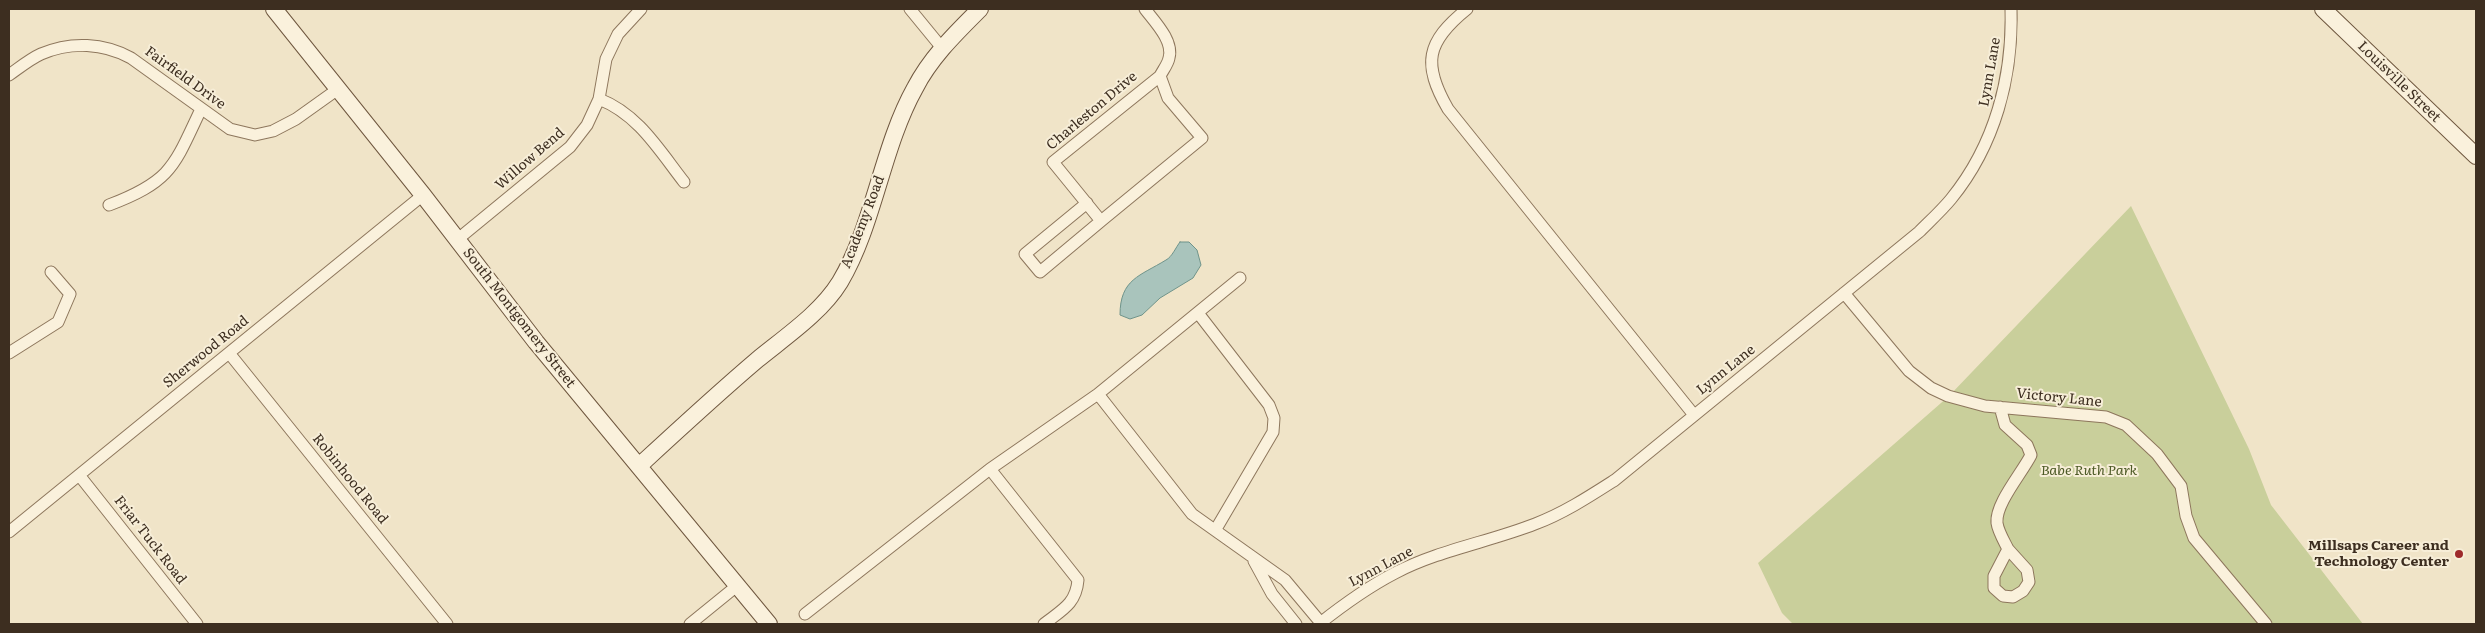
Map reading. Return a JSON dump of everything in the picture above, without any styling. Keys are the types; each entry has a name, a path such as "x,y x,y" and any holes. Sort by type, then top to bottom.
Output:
{"street":[{"name":"South Montgomery Street","path":"274,9 458,239 536,342 769,624"},
{"name":"Willow Bend","path":"458,239 570,147 587,125 599,99 606,59 618,34 640,9"},
{"path":"910,9 942,48"},
{"name":"Academy Road","path":"638,466 716,395 820,306 840,282 856,247 900,121 915,87 942,48 980,9"},
{"name":"Charleston Drive","path":"1145,9 1162,31 1169,47 1169,58 1160,76 1053,162 1101,221 1202,138 1168,98 1160,76"},
{"path":"1467,9 1447,28 1434,45 1431,60 1432,78 1438,91 1454,116 1694,414"},
{"name":"Lynn Lane","path":"1320,624 1349,601 1395,573 1437,556 1536,524 1578,504 1615,480 1919,232 1952,198 1977,160 1997,118 2007,79 2012,39 2011,9"},
{"name":"Louisville Street","path":"2328,10 2476,156"},
{"name":"Fairfield Drive","path":"9,75 41,54 72,45 115,49 131,58 230,129 255,135 273,131 296,119 338,89"},
{"path":"599,99 616,106 640,125 684,182"},
{"path":"109,205 136,194 158,182 175,163 201,109"},
{"name":"Sherwood Road","path":"9,532 423,195"},
{"path":"1087,204 1025,254 1040,272 1101,221"},
{"path":"9,353 58,322 70,294 51,272"},
{"path":"805,614 990,469 1098,394 1240,278"},
{"name":"Victory Lane","path":"1844,293 1909,371 1931,388 1948,396 2000,407 2106,418 2126,425 2157,454 2181,486 2186,516 2194,538 2266,624"},
{"path":"1198,313 1269,405 1274,418 1273,432 1216,529"},
{"name":"Robinhood Road","path":"229,353 447,624"},
{"path":"1098,394 1192,514 1216,529 1253,559 1285,580 1320,624"},
{"path":"2000,407 2005,425 2027,444 2031,455 2003,500 1997,522 2008,549"},
{"path":"990,469 1078,580 1077,592 1071,603 1044,624"},
{"name":"Friar Tuck Road","path":"79,475 197,624"},
{"path":"1253,559 1272,594 1296,624"},
{"path":"690,624 738,585"}],"green space":[{"name":"Babe Ruth Park","path":"2131,206 2249,449 2271,505 2363,624 1793,624 1782,613 1758,563 1949,396"}],"water":[{"path":"1180,242 1189,242 1197,250 1201,265 1193,278 1160,298 1142,315 1130,319 1120,315 1121,303 1128,286 1140,275 1168,259"}],"place":[{"name":"Millsaps Career and Technology Center","path":"2459,554"}]}
